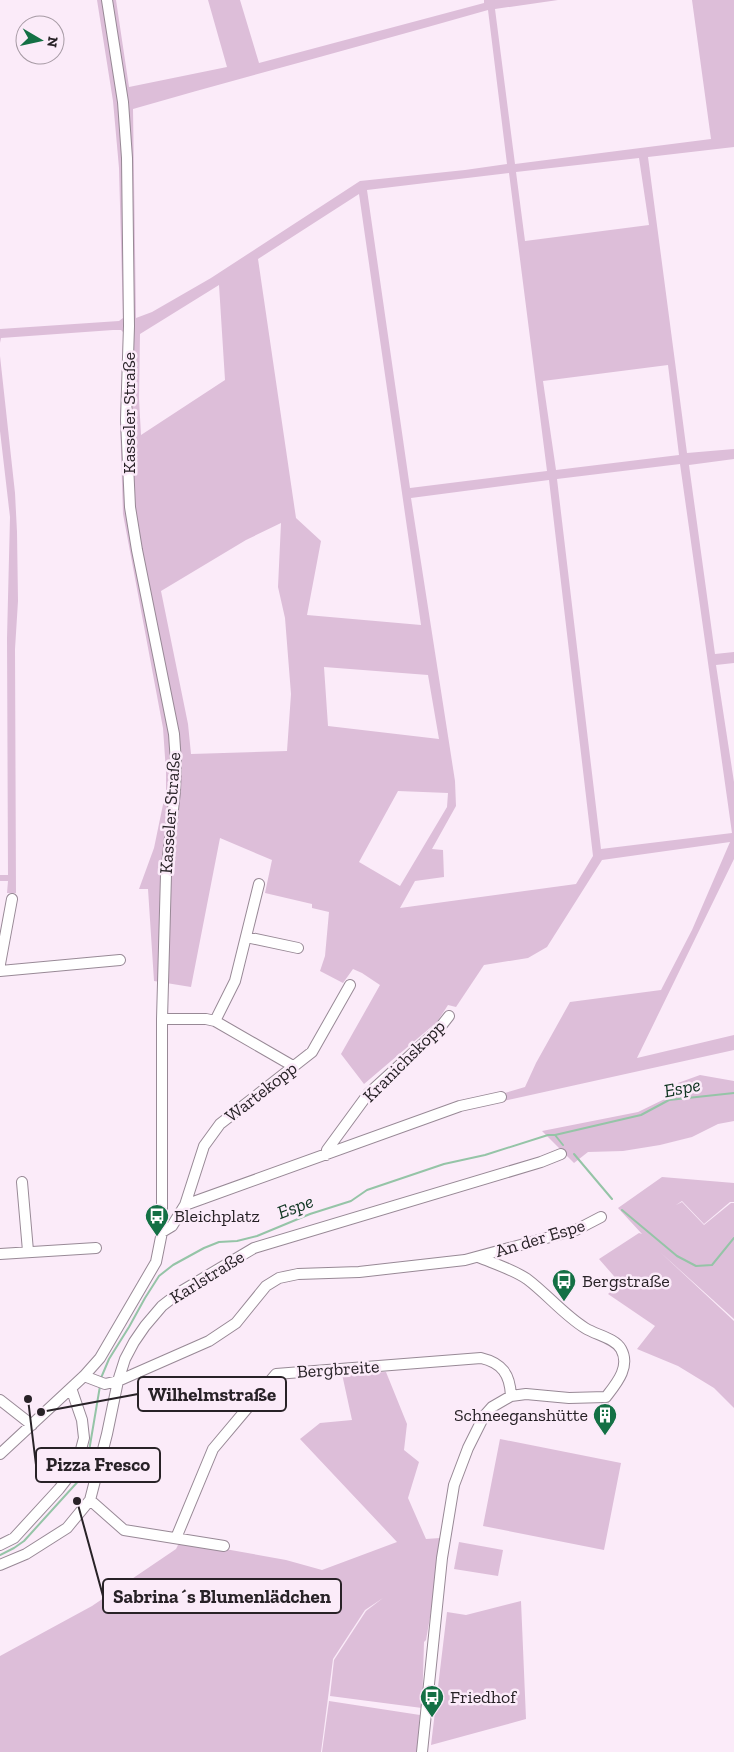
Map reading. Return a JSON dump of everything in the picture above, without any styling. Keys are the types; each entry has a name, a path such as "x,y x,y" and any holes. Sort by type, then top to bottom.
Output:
{"street":[{"name":"Kasseler Straße","path":"0,1454 72,1388 101,1355 156,1262 162,1232 162,1019 166,875 176,763 174,734 130,507 126,420 130,326 127,158 123,102 107,0"},
{"path":"215,1022 235,981 259,884"},
{"path":"0,964 12,899"},
{"path":"246,936 298,948"},
{"path":"0,971 120,960"},
{"name":"Wartekopp","path":"185,1205 204,1146 220,1124 312,1052 350,985"},
{"name":"Kranichskopp","path":"326,1155 327,1150 368,1094 438,1030 449,1016"},
{"path":"162,1019 206,1019 215,1022 294,1066"},
{"path":"162,1232 172,1226 185,1205 460,1106 502,1097"},
{"name":"Karlstraße","path":"0,1565 26,1554 67,1528 90,1500 123,1365 134,1342 162,1306 188,1287 254,1248 541,1162 562,1154"},
{"path":"22,1182 28,1252"},
{"name":"An der Espe","path":"478,1257 576,1230 601,1217"},
{"path":"0,1254 96,1248"},
{"path":"84,1376 100,1382 118,1381 209,1341 236,1323 266,1286 279,1278 298,1274 359,1272 452,1262 478,1257 514,1271 585,1328 614,1342 621,1349 623,1355 622,1373 606,1397 569,1398 526,1394 511,1396 492,1407 484,1416 468,1448 454,1485 442,1558 422,1752"},
{"name":"Bergbreite","path":"176,1538 213,1449 276,1374 481,1358 498,1365 506,1374 510,1383 511,1396"},
{"path":"0,1545 14,1538 59,1489 73,1471 80,1457 84,1438 82,1420 72,1388"},
{"path":"0,1400 32,1425"},
{"path":"90,1500 124,1530 224,1546"}],"shaded area":[{"path":"97,0 116,0 129,87 227,67 208,0 240,0 259,63 484,3 484,0 558,0 495,9 515,164 711,139 692,0 734,0 734,147 648,157 687,453 734,449 734,459 689,465 715,654 734,652 734,663 716,665 734,782 734,859 637,1058 734,1035 734,1050 499,1102 498,1095 525,1087 536,1063 570,1002 661,990 692,930 730,842 602,860 547,947 528,958 484,965 456,1007 448,1005 437,1022 364,1084 341,1054 380,985 353,969 343,983 320,971 325,956 329,912 312,908 312,904 265,893 272,860 220,838 191,987 154,981 148,889 139,889 154,848 166,790 166,772 163,728 123,514 120,422 124,333 121,330 113,330 1,338 0,343 0,329 119,321 123,318 119,168 113,101","holes":["488,10 507,164 360,181 211,278 152,312 136,318 133,109","639,158 649,225 525,241 516,172","509,173 547,471 410,488 367,190","359,194 421,625 307,615 321,541 296,518 258,259","219,285 225,380 141,435 139,399 140,334","668,365 679,455 556,470 543,381","680,464 732,833 601,849 557,479","549,480 593,856 576,884 400,908 415,881 444,877 443,850 432,849 456,806 455,781 411,498","281,523 278,587 285,618 291,694 287,751 191,754 188,724 161,591 246,540","324,667 428,675 439,739 328,726","398,791 448,793 447,807 400,886 359,862"]},
{"path":"0,356 15,493 17,532 18,601 15,649 16,893 7,893 8,881 0,881 0,875 8,875 7,638 10,517 0,431"},
{"path":"700,1075 734,1081 734,1121 718,1124 692,1137 660,1145 623,1151 588,1152 574,1163 542,1131 638,1112 675,1094 678,1083"},
{"path":"662,1177 734,1183 734,1202 730,1202 704,1224 682,1201 676,1205 682,1202 704,1225 731,1203 734,1203 734,1319 660,1252 734,1321 734,1408 714,1388 678,1366 637,1349 655,1326 608,1294 620,1283 599,1259 639,1233 642,1234 618,1208"},
{"path":"386,1372 407,1424 404,1450 419,1462 408,1498 426,1539 440,1538 433,1600 426,1640 424,1642 422,1708 330,1696 334,1660 366,1611 383,1598 365,1610 333,1659 321,1752 0,1752 0,1656 92,1606 176,1549 180,1541 286,1560 322,1570 397,1542 300,1439 320,1423 352,1420 342,1374"},
{"path":"500,1439 621,1463 604,1550 483,1526"},
{"path":"459,1542 503,1550 498,1576 454,1569"},
{"path":"521,1601 526,1719 431,1745 447,1612 466,1615"},
{"path":"329,1701 420,1715 417,1752 322,1752"}],"waterway":[{"name":"Espe","path":"101,1378 109,1359 159,1276 173,1265 204,1248 219,1242 237,1241 257,1236 310,1214 351,1201 367,1190 444,1164 485,1155 548,1135 641,1115 669,1100 734,1093"},
{"path":"555,1135 563,1145"},
{"path":"574,1154 612,1199"},
{"path":"622,1210 677,1256 696,1266 712,1265 734,1238"},
{"name":"Espe","path":"0,1555 24,1541 82,1477 88,1457 100,1386"}],"place":[{"name":"Bleichplatz","path":"157,1237"},
{"name":"Bergstraße","path":"564,1302"},
{"name":"Pizza Fresco","path":"28,1399"},
{"name":"Wilhelmstraße","path":"41,1412"},
{"name":"Schneeganshütte","path":"605,1436"},
{"name":"Sabrina´s Blumenlädchen","path":"77,1501"},
{"name":"Friedhof","path":"432,1718"}]}
